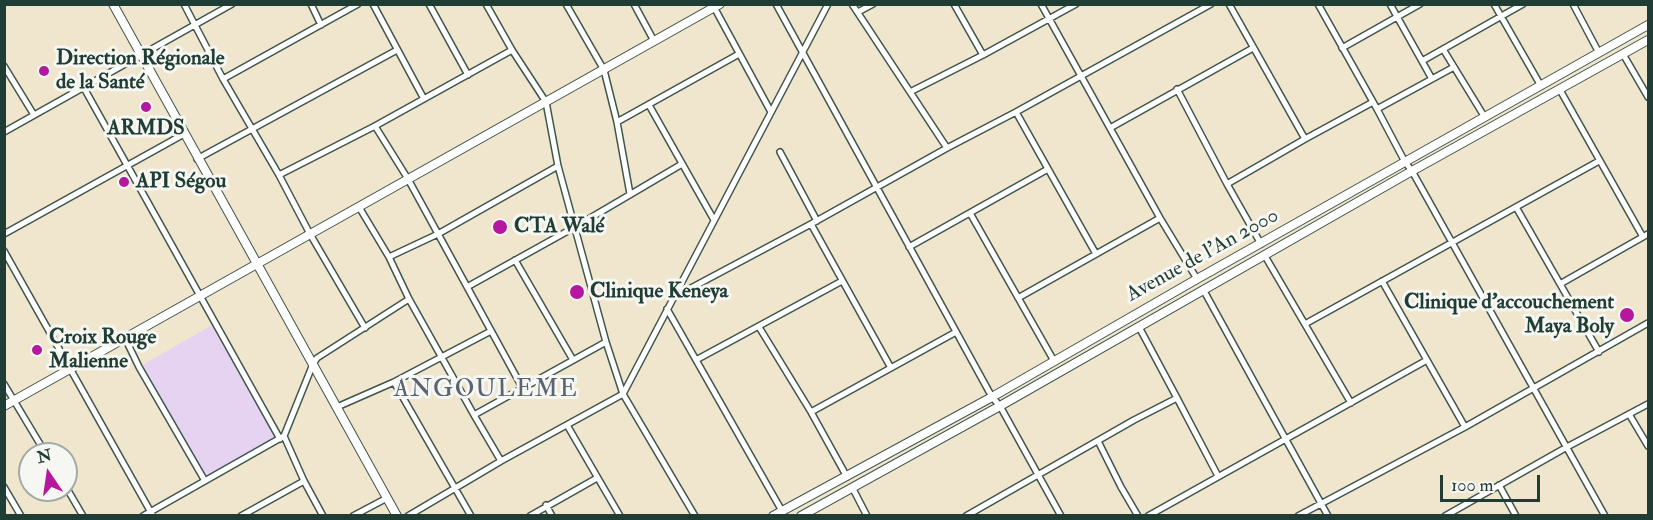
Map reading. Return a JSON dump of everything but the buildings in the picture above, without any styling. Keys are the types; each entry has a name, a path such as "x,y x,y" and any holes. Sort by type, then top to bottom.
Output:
{"main road":[{"name":"Avenue de l'An 2000","path":"773,516 992,397 1648,25"},
{"name":"Avenue de l'An 2000","path":"801,516 1648,40"}],"street":[{"path":"112,4 397,516"},
{"path":"184,4 223,79 365,328"},
{"path":"4,132 232,4"},
{"path":"311,4 321,25"},
{"path":"223,79 358,4"},
{"path":"372,4 424,99"},
{"path":"429,4 468,75"},
{"path":"486,4 512,50 546,102 558,166 606,342 623,394 695,516"},
{"path":"566,4 604,70 617,122 630,194"},
{"path":"634,4 654,41"},
{"path":"776,4 992,397 1000,406 1061,516"},
{"path":"408,516 454,487 623,394 828,4"},
{"path":"852,4 947,148"},
{"path":"858,12 873,4"},
{"path":"954,4 983,56"},
{"path":"1041,4 1160,218 1197,279"},
{"path":"910,92 983,56 1076,4"},
{"path":"674,296 817,221 1211,4"},
{"path":"1229,4 1305,139"},
{"path":"1318,4 1605,516"},
{"path":"1390,4 1432,79"},
{"path":"1342,48 1420,4"},
{"path":"1494,4 1541,86"},
{"path":"1422,61 1524,4"},
{"path":"1573,4 1599,53"},
{"path":"4,406 717,6 739,54 771,112"},
{"path":"1110,128 1253,48"},
{"path":"1443,49 1484,116"},
{"path":"197,159 397,50"},
{"path":"279,176 512,50"},
{"path":"617,122 739,54"},
{"path":"1623,54 1648,98"},
{"path":"4,66 34,116"},
{"path":"1377,109 1454,67"},
{"path":"84,88 282,438 323,516"},
{"path":"1177,89 1261,244"},
{"path":"1560,90 1599,161 1646,236 1560,284"},
{"path":"1227,184 1373,102"},
{"path":"649,105 714,220"},
{"path":"1016,112 1096,254"},
{"path":"375,126 408,179 523,389"},
{"path":"4,234 184,134"},
{"path":"780,152 817,221"},
{"path":"1305,324 1599,161"},
{"path":"467,286 575,227 682,164"},
{"path":"389,258 438,234 558,166"},
{"path":"909,247 1048,169"},
{"path":"359,207 501,461"},
{"path":"1516,207 1599,352"},
{"path":"970,213 1054,361"},
{"path":"1018,297 1160,218"},
{"path":"811,224 891,368"},
{"path":"4,251 152,513"},
{"path":"1265,256 1351,403"},
{"path":"515,260 573,360"},
{"path":"696,360 842,281"},
{"path":"1382,281 1465,427"},
{"path":"1204,291 1328,516"},
{"path":"143,516 282,438 317,358 409,299"},
{"path":"668,309 782,511"},
{"path":"1298,516 1534,389 1648,323"},
{"path":"759,327 811,412 847,477"},
{"path":"1139,327 1218,476"},
{"path":"337,407 394,382 491,331"},
{"path":"811,412 956,332"},
{"path":"125,338 139,367 205,481"},
{"path":"474,415 606,342"},
{"path":"1148,516 1427,360"},
{"path":"394,382 471,516"},
{"path":"4,384 39,442"},
{"path":"967,515 1177,398"},
{"path":"1445,516 1648,404"},
{"path":"1629,414 1648,446"},
{"path":"567,424 620,516"},
{"path":"1098,441 1138,516"},
{"path":"530,516 597,478"},
{"path":"241,516 304,481"},
{"path":"1499,485 1516,516"},
{"path":"4,487 21,516"},
{"path":"852,487 867,516"},
{"path":"353,516 387,498"},
{"path":"75,502 83,516"},
{"path":"546,505 552,516"}],"shaded area":[{"path":"216,323 280,439 205,481 139,367"}],"place":[{"name":"Direction Régionale de la Santé","path":"44,71"},
{"name":"ARMDS","path":"146,107"},
{"name":"API Ségou","path":"124,182"},
{"name":"CTA Walé","path":"500,227"},
{"name":"Clinique Keneya","path":"577,292"},
{"name":"Clinique d'accouchement Maya Boly","path":"1627,315"},
{"name":"Croix Rouge Malienne","path":"37,350"}],"district":[{"name":"ANGOULEME","path":"486,391"}]}
